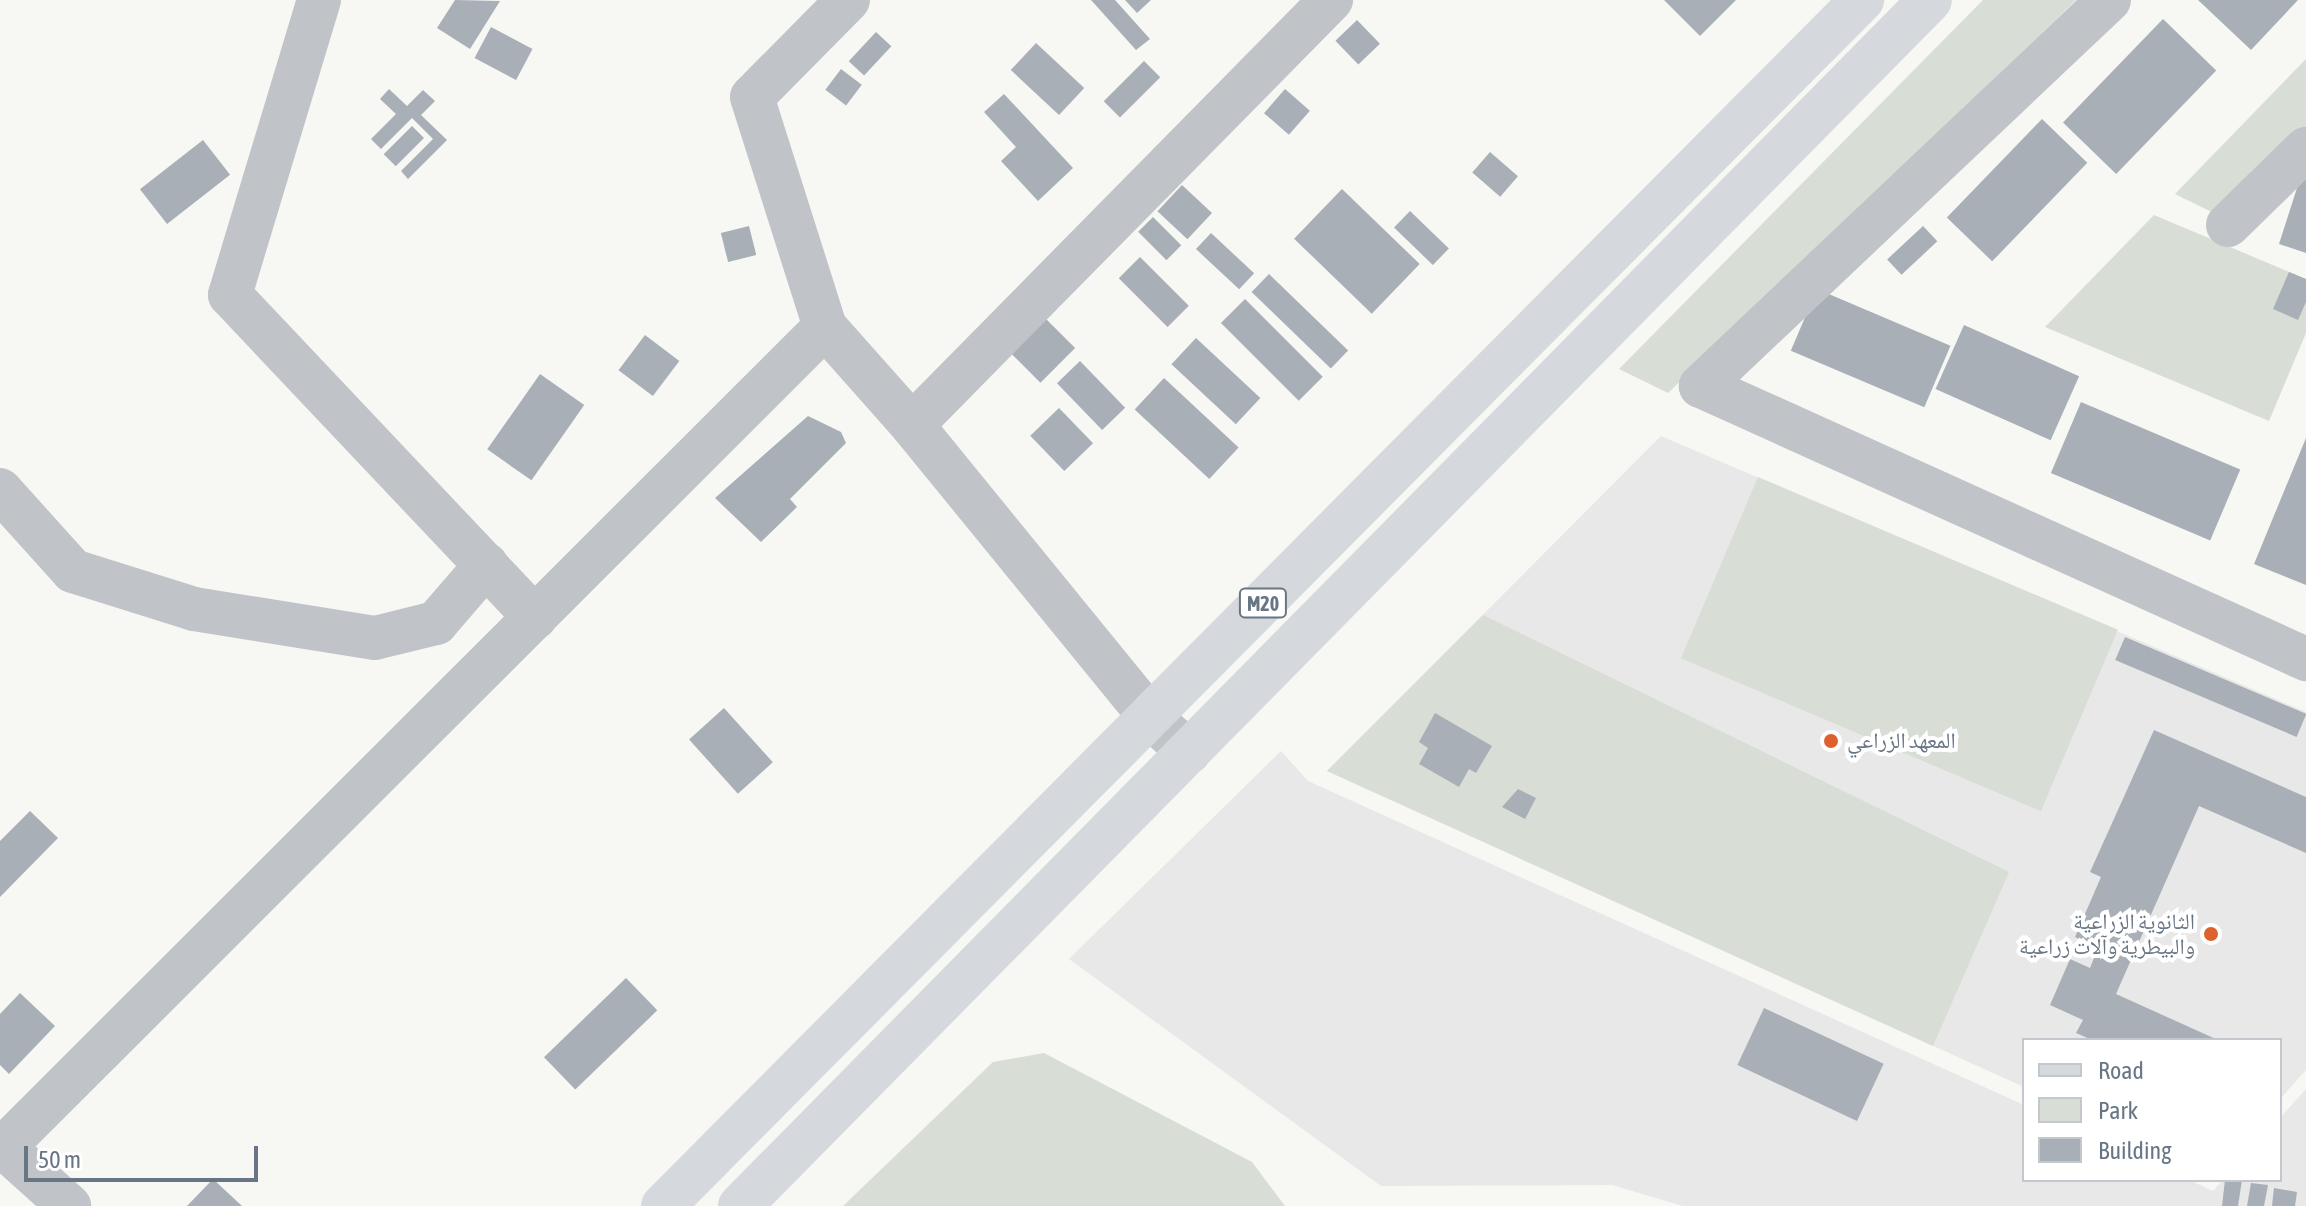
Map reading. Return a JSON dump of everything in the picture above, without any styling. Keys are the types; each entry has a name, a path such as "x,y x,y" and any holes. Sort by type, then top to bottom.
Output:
{"main road":[{"name":"M20","path":"663,1206 1862,0"},
{"name":"M20","path":"740,1206 1930,0"}],"street":[{"path":"319,0 230,295 535,617"},
{"path":"848,0 752,97 825,327 912,425 1150,717 1189,752"},
{"path":"2109,0 1701,386 2306,659"},
{"path":"912,425 1313,6"},
{"path":"2228,225 2306,149"},
{"path":"69,1206 1,1147 825,327"},
{"path":"0,490 73,571 194,609 375,638 436,623 486,565"}],"shaded area":[{"name":"المعهد الزراعي","path":"1661,436 2306,712 2306,1070 2282,1097 2282,1038 2022,1038 2022,1086 1327,771"},
{"path":"1281,751 1308,781 2022,1104 2022,1182 2193,1182 2213,1191 2221,1182 2282,1182 2282,1116 2306,1089 2306,1206 1683,1206 1612,1185 1381,1186 1069,959"}],"green space":[{"path":"1983,0 2076,0 1668,393 1619,369"},
{"path":"2306,59 2306,134 2224,218 2175,194"},
{"path":"2154,215 2306,279 2306,333 2269,421 2045,327"},
{"path":"1758,477 2118,630 2041,811 1681,658"},
{"path":"1483,615 2009,872 1933,1046 1327,771"},
{"path":"1044,1053 1252,1162 1285,1206 843,1206 993,1062"}],"building":[{"path":"455,0 500,1 470,49 437,28"},
{"path":"1091,0 1115,0 1150,39 1136,50"},
{"path":"1125,0 1151,0 1137,13"},
{"path":"1664,0 1736,0 1700,36"},
{"path":"2198,0 2298,0 2251,50"},
{"path":"2163,19 2216,70 2116,174 2063,123"},
{"path":"1357,20 1380,44 1358,65 1335,41"},
{"path":"491,27 532,49 516,80 475,58"},
{"path":"876,32 891,46 864,76 849,61"},
{"path":"1036,43 1084,88 1059,115 1011,70"},
{"path":"1144,61 1160,77 1120,118 1104,101"},
{"path":"841,69 862,85 846,105 825,90"},
{"path":"389,89 407,106 423,90 435,101 421,115 447,140 408,179 401,171 433,139 412,118 381,149 371,139 396,114 380,99"},
{"path":"1285,89 1310,111 1289,135 1264,113"},
{"path":"1004,94 1073,168 1038,201 1001,161 1016,147 984,112"},
{"path":"2042,119 2087,163 1992,261 1947,218"},
{"path":"412,126 424,138 396,166 384,154"},
{"path":"203,140 230,175 167,224 140,189"},
{"path":"1490,152 1518,176 1500,197 1472,172"},
{"path":"2306,163 2306,253 2279,244"},
{"path":"1182,185 1212,213 1187,239 1157,211"},
{"path":"1342,189 1420,264 1372,314 1294,239"},
{"path":"1410,211 1449,249 1433,265 1394,228"},
{"path":"1153,217 1181,245 1166,260 1138,232"},
{"path":"749,226 756,255 728,262 721,233"},
{"path":"1923,226 1937,241 1901,275 1887,259"},
{"path":"1211,233 1254,273 1239,289 1196,249"},
{"path":"1140,257 1189,306 1168,327 1119,278"},
{"path":"2289,272 2306,279 2306,302 2298,320 2273,309"},
{"path":"1269,274 1348,350 1331,368 1252,292"},
{"path":"1817,289 1950,346 1924,407 1791,351"},
{"path":"1245,299 1323,377 1299,401 1221,323"},
{"path":"1044,317 1075,348 1040,383 1009,352"},
{"path":"1964,325 2079,376 2051,440 1936,389"},
{"path":"645,335 679,361 653,396 619,370"},
{"path":"1196,338 1260,398 1236,424 1171,364"},
{"path":"1080,361 1125,408 1102,430 1057,383"},
{"path":"540,374 584,405 531,480 487,449"},
{"path":"1164,378 1239,448 1209,479 1135,409"},
{"path":"2081,402 2240,470 2210,540 2051,473"},
{"path":"1059,408 1093,443 1064,471 1030,436"},
{"path":"808,416 841,432 846,443 790,499 797,507 761,542 715,498"},
{"path":"2306,438 2306,585 2254,564"},
{"path":"2125,637 2306,714 2297,737 2115,660"},
{"path":"724,708 773,762 738,794 689,739"},
{"path":"1435,713 1492,746 1476,773 1469,769 1459,787 1419,764 1428,748 1419,742"},
{"path":"2154,730 2306,797 2306,853 2199,806 2116,994 2214,1038 2087,1038 2076,1033 2083,1020 2050,1005 2070,959 2090,968 2098,948 2075,937 2101,877 2090,872"},
{"path":"1518,789 1536,798 1525,819 1502,807"},
{"path":"30,811 58,838 0,897 0,841"},
{"path":"626,978 657,1010 575,1090 544,1057"},
{"path":"20,993 55,1026 9,1074 0,1065 0,1014"},
{"path":"1764,1008 1884,1064 1857,1121 1737,1065"},
{"path":"213,1179 242,1206 187,1206"},
{"path":"2225,1182 2242,1182 2238,1206 2222,1206"},
{"path":"2251,1183 2268,1185 2264,1206 2247,1206"},
{"path":"2274,1188 2297,1192 2295,1206 2272,1206"}],"place":[{"name":"المعهد الزراعي","path":"1831,741"},
{"name":"الثانوية الزراعية والبيطرية وآلات زراعية","path":"2211,934"}]}
